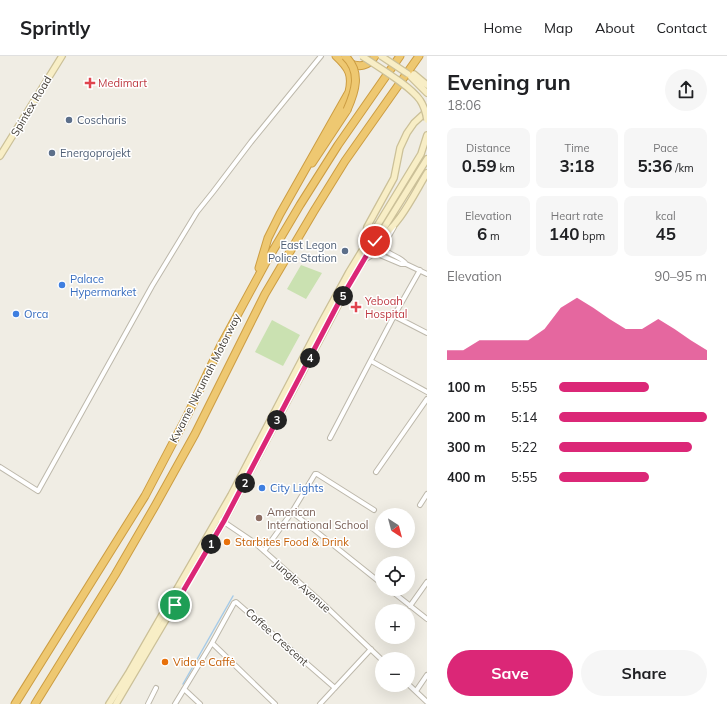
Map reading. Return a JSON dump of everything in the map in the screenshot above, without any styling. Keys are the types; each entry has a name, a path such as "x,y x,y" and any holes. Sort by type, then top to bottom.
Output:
{"highway":[{"path":"336,56 354,66 363,66 368,64 375,56"},
{"path":"255,282 268,238 292,191 349,92 351,83 350,75 347,68 336,56"},
{"path":"292,191 322,149 347,110 354,94 356,81 355,70 345,56"},
{"name":"Kwame Nkrumah Motorway","path":"15,704 145,496 184,422 217,353 255,282 300,205 338,146 400,56"},
{"name":"Kwame Nkrumah Motorway","path":"35,704 115,575 155,506 195,434 265,294 314,211 345,162 419,56"}],"main road":[{"name":"Spintex Road","path":"0,156 62,56"},
{"path":"362,56 411,90 420,100 427,120"},
{"path":"381,56 408,74 427,93"},
{"path":"408,74 414,74 427,84"},
{"path":"364,247 367,227 394,178 398,155 405,138 414,123 427,111"},
{"path":"109,704 128,674 218,518 320,325 364,247 421,154 427,135"},
{"path":"117,703 224,521 360,265 427,159"},
{"path":"375,241 384,236 400,218 427,173"}],"street":[{"path":"312,67 316,56"},
{"path":"0,466 38,491 152,286 197,212 251,142 321,56"},
{"path":"400,218 384,246 385,250 403,260 406,264"},
{"path":"360,265 375,253 401,264 406,264 427,274"},
{"path":"330,438 420,270"},
{"path":"394,316 427,333"},
{"path":"371,361 427,392"},
{"path":"376,472 427,399"},
{"path":"264,551 292,512 315,474 374,510"},
{"path":"420,506 427,494"},
{"path":"292,512 375,578"},
{"name":"Jungle Avenue","path":"218,518 255,543 375,653"},
{"path":"411,604 427,582"},
{"path":"398,596 408,604"},
{"name":"Coffee Crescent","path":"175,704 234,603 236,602 335,688"},
{"path":"415,610 427,620"},
{"path":"212,643 276,704"},
{"path":"320,704 371,649"},
{"path":"427,675 416,692 427,702"},
{"path":"148,704 156,688"},
{"path":"184,689 200,704"}],"green space":[{"path":"301,265 322,273 306,299 287,289"},
{"path":"272,320 300,335 283,366 255,352"}],"waterway":[{"path":"183,684 233,596"}],"place":[{"name":"Medimart","path":"90,83"},
{"name":"Coscharis","path":"69,120"},
{"name":"Energoprojekt","path":"52,153"},
{"name":"East Legon Police Station","path":"345,251"},
{"name":"Palace Hypermarket","path":"62,285"},
{"name":"Yeboah Hospital","path":"356,307"},
{"name":"Orca","path":"16,314"},
{"name":"City Lights","path":"262,488"},
{"name":"American International School","path":"259,518"},
{"name":"Starbites Food & Drink","path":"227,542"},
{"name":"Vida e Caffė","path":"165,662"}],"route":[{"path":"175,605 224,521 339,302 375,241"}]}
